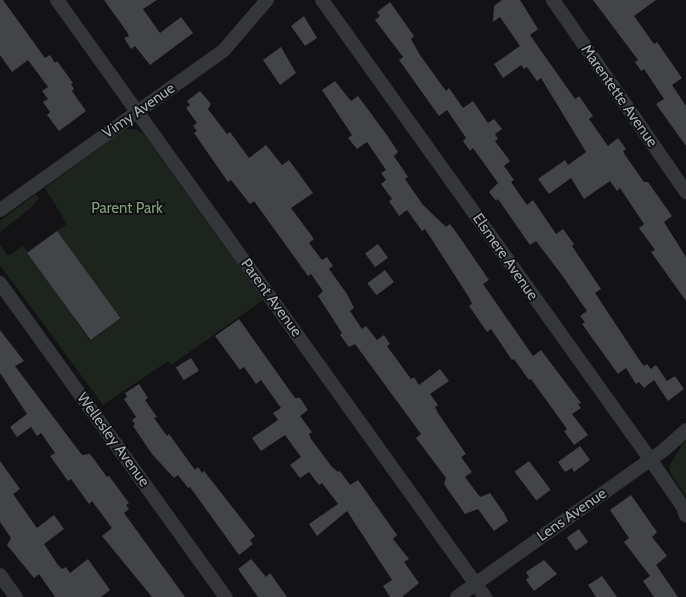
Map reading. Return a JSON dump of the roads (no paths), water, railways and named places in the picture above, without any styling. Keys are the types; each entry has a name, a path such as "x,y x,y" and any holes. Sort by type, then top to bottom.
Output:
{"street":[{"name":"Parent Avenue","path":"57,0 485,597"},
{"name":"Vimy Avenue","path":"0,210 224,50 267,0"},
{"name":"Elsmere Avenue","path":"322,0 650,459 683,507 686,516"},
{"name":"Marentette Avenue","path":"553,0 686,192"},
{"name":"Wellesley Avenue","path":"0,283 226,597"},
{"name":"Lens Avenue","path":"457,597 650,459 686,430"},
{"path":"0,574 16,597"}],"park label":[{"name":"Parent Park","path":"127,209"}]}
